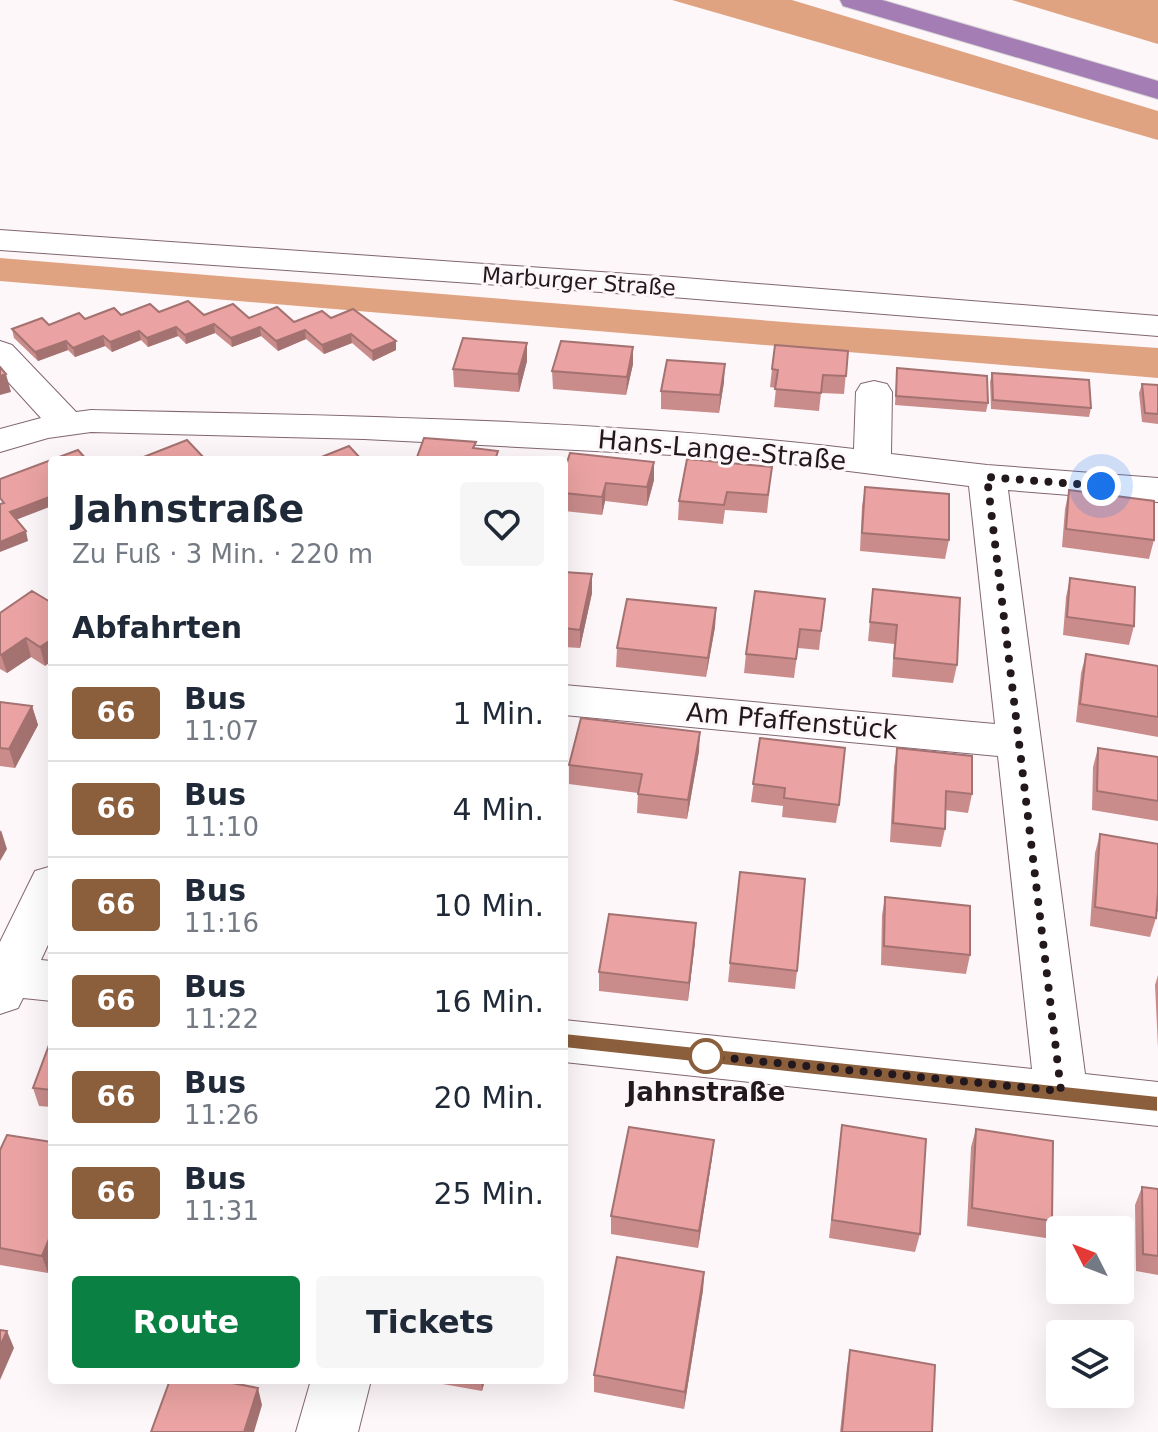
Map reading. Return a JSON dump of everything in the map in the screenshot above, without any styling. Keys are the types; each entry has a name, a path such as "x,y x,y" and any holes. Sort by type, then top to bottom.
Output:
{"highway":[{"path":"853,0 1158,90"},
{"path":"926,0 1158,68"}],"street":[{"name":"Marburger Straße","path":"0,240 672,287 1158,326"},
{"path":"0,352 67,424"},
{"path":"872,463 874,392"},
{"name":"Hans-Lange-Straße","path":"0,441 91,421 364,428 751,448 987,477 1158,490"},
{"path":"987,477 1061,1091"},
{"name":"Am Pfaffenstück","path":"568,700 1020,742"},
{"path":"15,982 48,895"},
{"path":"568,1041 1061,1091 1158,1104"},
{"path":"327,1432 340,1384"}],"shaded area":[{"path":"672,0 792,0 1158,111 1158,140"},
{"path":"1012,0 1158,0 1158,44"},
{"path":"0,258 809,324 1158,348 1158,378 0,281"}],"building":[{"path":"188,301 204,315 233,304 249,318 277,307 294,322 322,311 331,318 353,309 396,341 372,351 351,334 322,345 305,330 276,341 260,327 231,338 214,324 185,335 176,327 147,338 139,331 110,342 103,336 73,348 66,341 35,352 12,329 42,318 49,325 79,313 85,319 114,308 121,315 150,304 159,312"},
{"path":"463,338 527,343 518,374 453,369"},
{"path":"561,341 633,347 627,377 552,371"},
{"path":"775,345 848,351 846,376 823,375 821,393 775,389 778,370 772,369"},
{"path":"667,360 725,364 720,395 661,391"},
{"path":"897,368 987,376 988,403 896,396"},
{"path":"992,373 1089,380 1091,408 993,400"},
{"path":"1142,384 1158,385 1158,414 1145,413"},
{"path":"424,438 476,442 473,448 498,451 496,456 417,456"},
{"path":"187,440 202,456 146,456"},
{"path":"349,446 358,456 324,456"},
{"path":"78,450 83,456 62,456"},
{"path":"570,453 654,462 647,487 606,483 602,497 568,493"},
{"path":"687,459 772,467 768,495 727,492 724,505 679,501"},
{"path":"48,461 48,498 10,512 26,531 0,542 0,504 4,503 0,498 0,479"},
{"path":"865,487 949,494 949,540 862,533"},
{"path":"1069,490 1154,501 1154,540 1066,529"},
{"path":"568,572 592,574 580,630 568,628"},
{"path":"1070,578 1135,587 1134,626 1067,617"},
{"path":"873,589 960,598 957,665 894,658 897,625 870,622"},
{"path":"32,591 48,601 48,642 40,647 26,638 1,655 0,613"},
{"path":"755,591 825,599 821,631 800,629 796,659 746,654"},
{"path":"627,599 716,608 708,658 617,648"},
{"path":"1086,654 1158,666 1158,717 1080,704"},
{"path":"0,702 32,706 9,749 0,748"},
{"path":"581,718 700,732 688,800 638,794 642,774 569,765"},
{"path":"760,738 845,748 839,805 784,798 785,788 753,784"},
{"path":"897,748 972,756 972,794 946,791 945,829 893,823"},
{"path":"1098,748 1158,757 1158,801 1097,791"},
{"path":"1100,834 1158,844 1156,918 1095,907"},
{"path":"740,872 805,879 797,971 730,963"},
{"path":"885,897 970,906 970,955 884,946"},
{"path":"609,914 696,923 689,983 599,972"},
{"path":"48,1048 48,1090 33,1088"},
{"path":"842,1125 926,1139 920,1234 832,1220"},
{"path":"629,1127 714,1140 699,1231 611,1216"},
{"path":"976,1129 1053,1141 1052,1216 1046,1216 1046,1220 972,1208"},
{"path":"7,1135 48,1141 48,1242 42,1256 0,1248 0,1150"},
{"path":"1142,1187 1158,1189 1158,1256 1143,1254"},
{"path":"617,1257 704,1272 685,1392 594,1375"},
{"path":"0,1330 7,1331 0,1346"},
{"path":"850,1350 935,1365 932,1432 842,1432"},
{"path":"169,1384 238,1384 258,1388 244,1432 151,1432"}],"bus line":[{"name":"66","path":"568,1041 1061,1091 1158,1104"}],"place":[{"name":"Jahnstraße","path":"706,1056"}],"route":[{"path":"706,1056 1061,1091 987,477 1101,486"}]}
